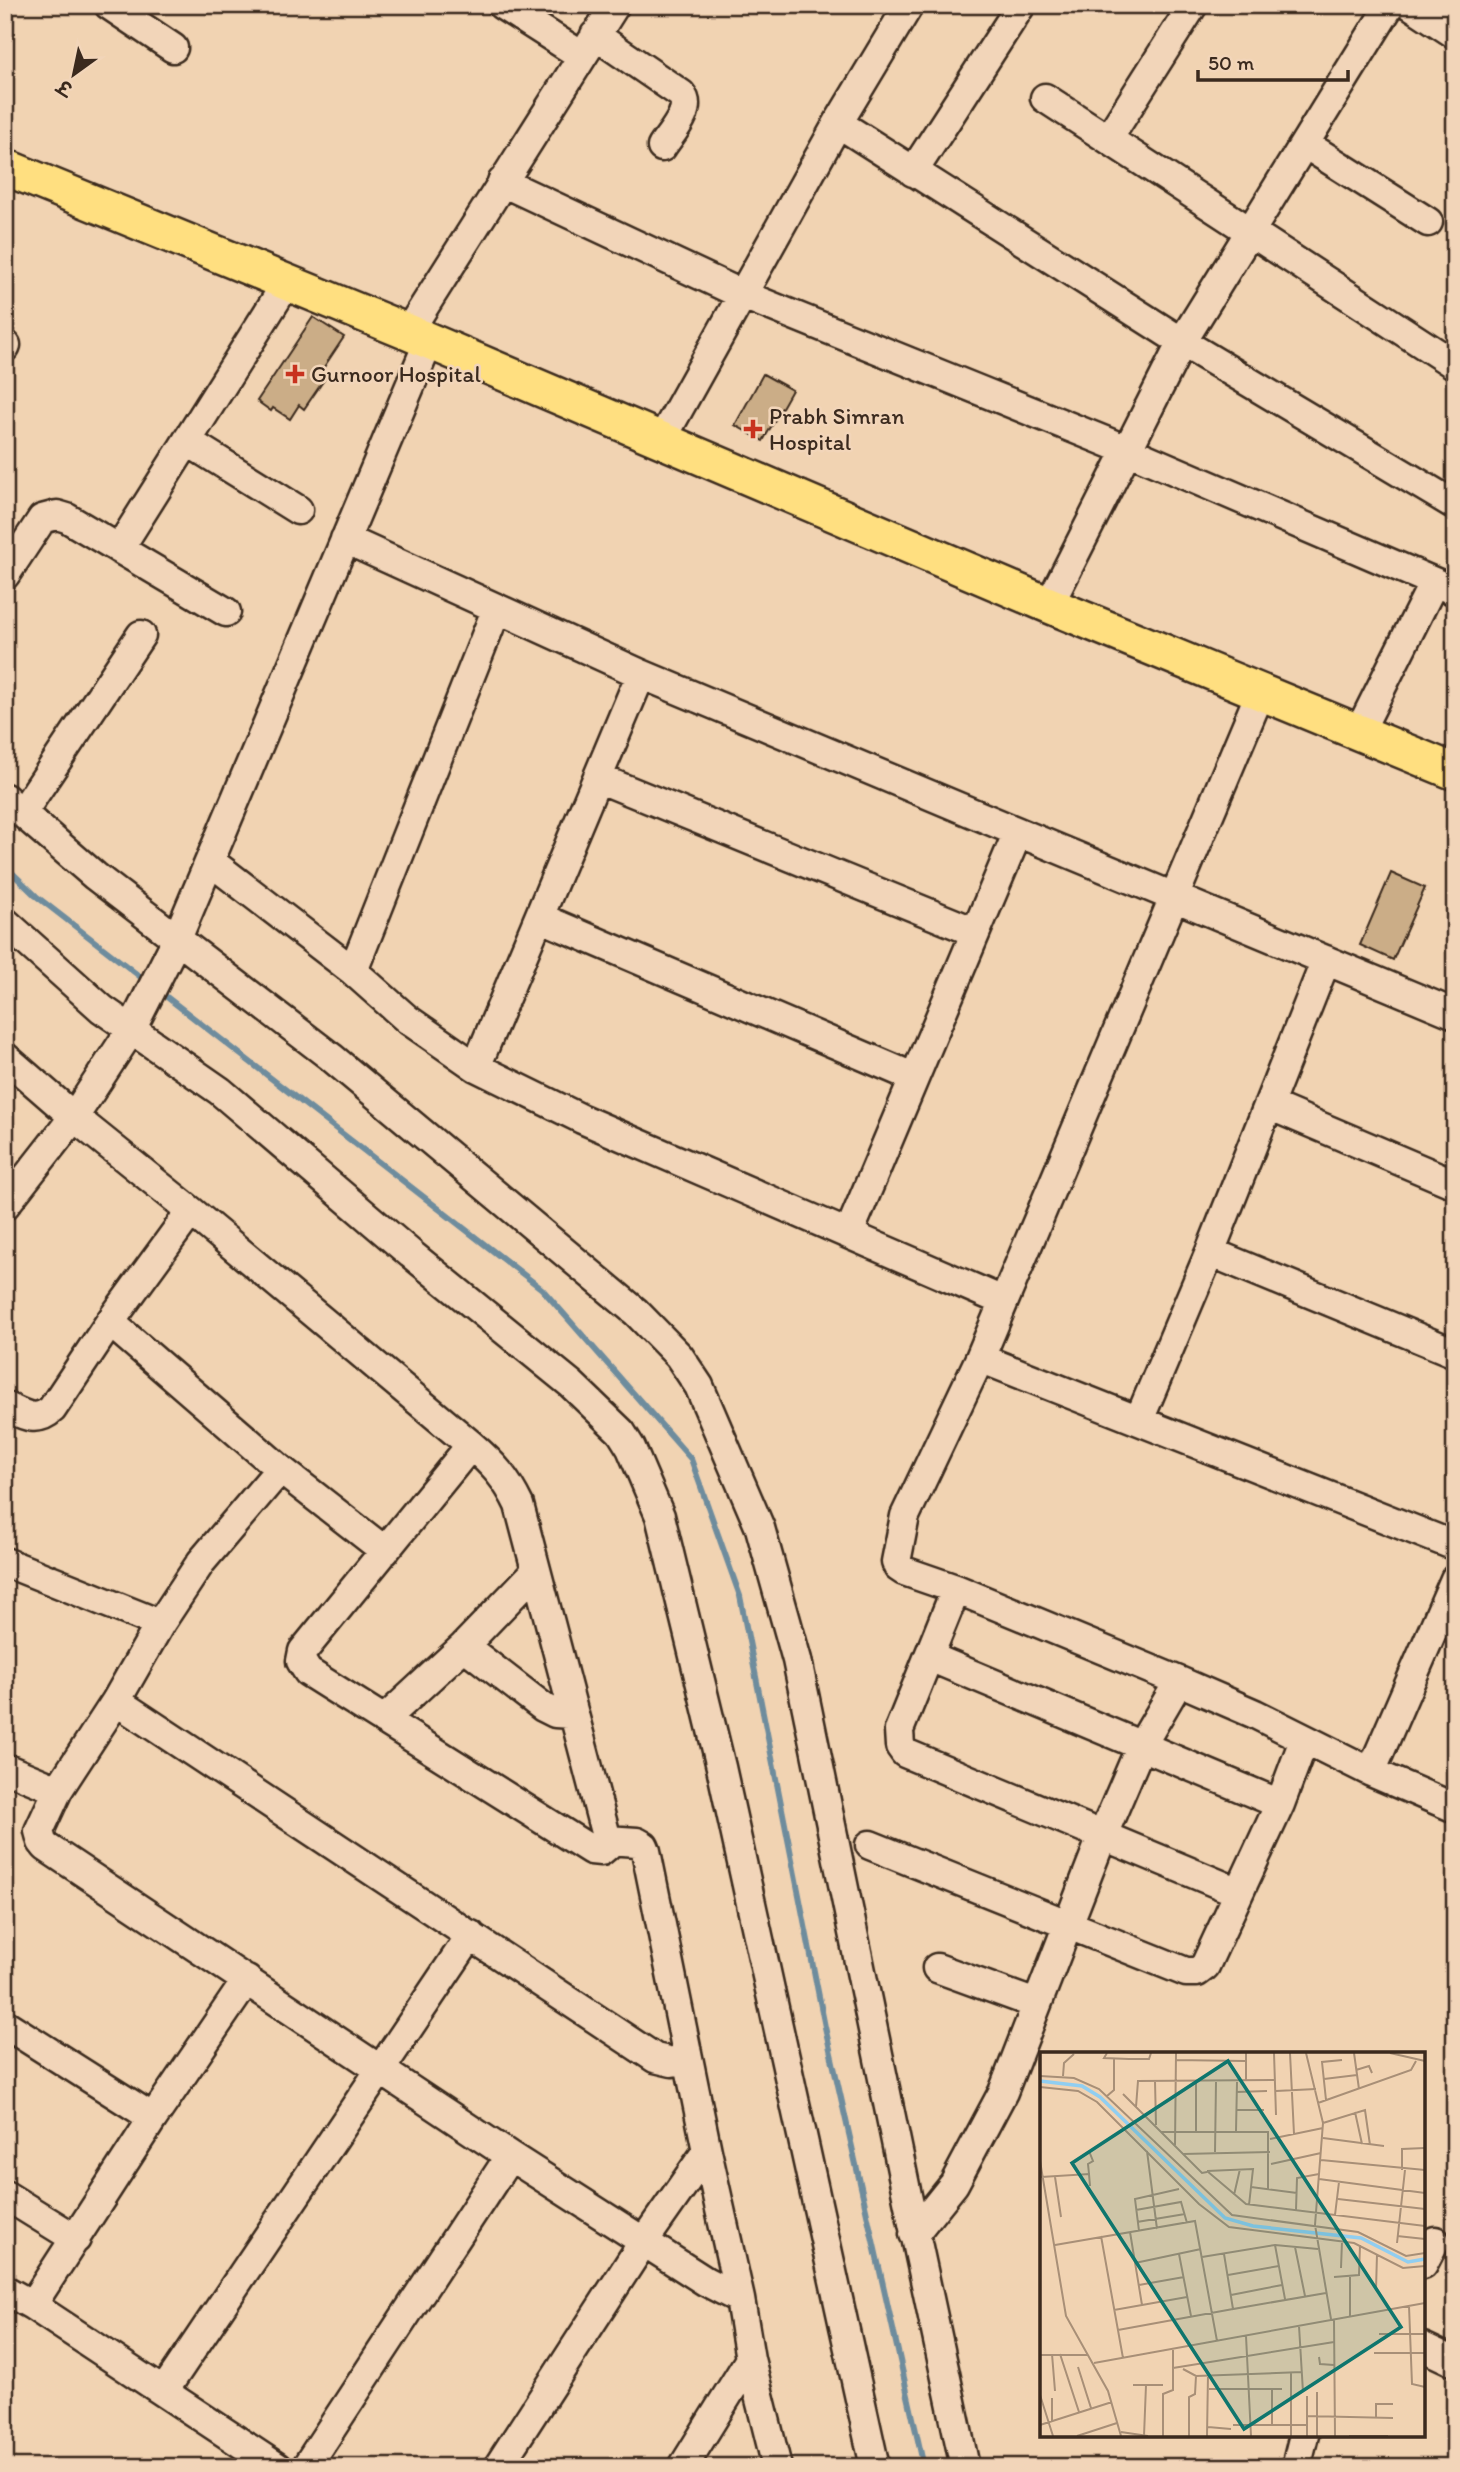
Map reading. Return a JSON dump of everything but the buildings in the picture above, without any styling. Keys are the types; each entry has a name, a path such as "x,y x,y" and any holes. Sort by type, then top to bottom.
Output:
{"main road":[{"path":"5,167 662,439 1049,605 1455,772"}],"street":[{"path":"109,5 173,48"},
{"path":"502,5 589,46 685,99 685,109 662,147"},
{"path":"5,1205 74,1117 133,1025 174,945 345,539 418,337 502,182 614,5"},
{"path":"662,439 838,123 909,5"},
{"path":"913,172 1021,5"},
{"path":"1108,139 1193,5"},
{"path":"1049,605 1182,342 1390,5"},
{"path":"1411,5 1455,34"},
{"path":"1045,98 1455,365"},
{"path":"838,123 1182,342 1455,505"},
{"path":"1305,144 1428,222"},
{"path":"502,182 741,294 1127,450 1444,586 1359,732"},
{"path":"119,549 286,284"},
{"path":"187,441 298,510"},
{"path":"5,575 42,519 57,515 67,518 226,612"},
{"path":"345,539 641,674 1455,1014"},
{"path":"353,971 497,608"},
{"path":"141,635 14,806 174,945 331,1057 636,1312 679,1356 699,1385 761,1528 797,1660 965,2467"},
{"path":"476,1067 641,674"},
{"path":"1261,691 980,1358 905,1516 896,1555 898,1567 1179,1681 1255,1714 1371,1772 1455,1808"},
{"path":"598,778 975,932"},
{"path":"849,1233 1018,832"},
{"path":"210,861 353,971 407,1019 476,1067 582,1119 1003,1301"},
{"path":"539,917 913,1077"},
{"path":"5,922 102,1009 133,1025 220,1091 411,1254 571,1384 621,1432 639,1463 660,1516 721,1767 875,2467"},
{"path":"1139,1420 1210,1252 1326,960"},
{"path":"5,1057 471,1445 508,1481 519,1505 607,1840 606,1848 601,1851 591,1850 303,1667 301,1657 471,1445"},
{"path":"1269,1105 1455,1184"},
{"path":"5,1406 31,1418 46,1415 52,1409 110,1322 191,1211"},
{"path":"1210,1252 1455,1353"},
{"path":"110,1322 280,1469 385,1551"},
{"path":"980,1358 1455,1546"},
{"path":"280,1469 201,1562 160,1624 116,1701 58,1790 39,1830 42,1842 510,2156 705,2281 740,2299"},
{"path":"5,1562 160,1624"},
{"path":"384,1720 464,1646 536,1571"},
{"path":"1371,1772 1455,1579"},
{"path":"956,1589 899,1730 900,1745 905,1752 1238,1892"},
{"path":"464,1646 543,1707 555,1713 572,1714"},
{"path":"930,1657 1280,1804"},
{"path":"915,2234 954,2183 1003,2092 1102,1837 1142,1746 1179,1681"},
{"path":"116,1701 655,2058 672,2062 688,2058"},
{"path":"870,1845 1186,1972 1197,1972 1205,1966 1280,1804 1304,1740"},
{"path":"5,1768 58,1790"},
{"path":"607,1840 637,1842 644,1846 646,1851 740,2299 750,2359 777,2467"},
{"path":"164,2390 471,1935"},
{"path":"937,1968 1036,2004"},
{"path":"32,2305 153,2118 247,1980"},
{"path":"5,2024 153,2118"},
{"path":"498,2467 644,2241 707,2151"},
{"path":"306,2467 510,2156"},
{"path":"5,2195 76,2239"},
{"path":"5,2290 164,2390 277,2467"},
{"path":"1425,2348 1455,2362"},
{"path":"683,2467 750,2359"},
{"path":"1296,2467 1304,2437"}],"waterway":[{"path":"5,866 36,896 147,982"},
{"path":"159,991 542,1289 691,1459 740,1596 825,2027 924,2467"}],"place":[{"name":"Gurnoor Hospital","path":"295,374"},
{"name":"Prabh Simran Hospital","path":"753,429"}]}
